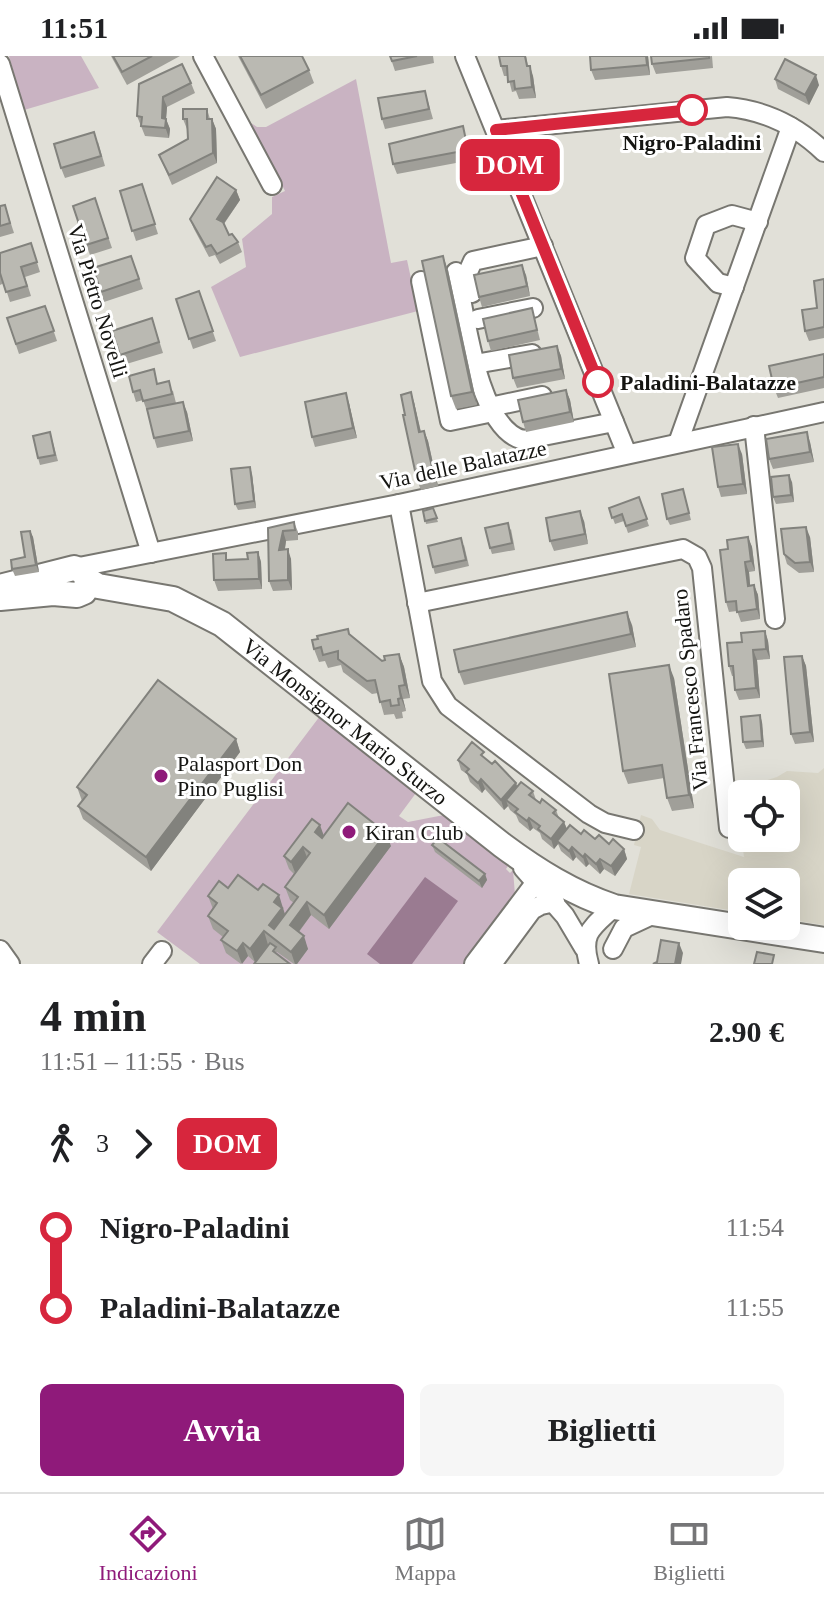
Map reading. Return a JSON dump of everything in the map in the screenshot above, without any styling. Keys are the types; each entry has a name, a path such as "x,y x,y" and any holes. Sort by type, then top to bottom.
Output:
{"main road":[{"path":"0,587 77,581"},
{"path":"0,598 53,593 77,581"},
{"name":"Via Monsignor Mario Sturzo","path":"77,581 173,599 222,624 502,845 539,878 614,907 824,941"}],"street":[{"path":"203,56 272,185"},
{"path":"465,56 627,454"},
{"name":"Via Pietro Novelli","path":"0,64 151,553"},
{"path":"496,130 727,107 750,109 791,127 824,152"},
{"path":"678,443 791,127"},
{"path":"734,287 718,283 695,258 706,225 732,215 758,222"},
{"path":"543,246 473,261 463,274 492,409 504,431 523,440 614,422"},
{"path":"463,274 520,267"},
{"path":"463,274 478,319 481,363"},
{"path":"421,281 450,421 563,392"},
{"path":"478,319 533,308"},
{"path":"481,363 550,351"},
{"name":"Via delle Balatazze","path":"77,581 112,562 151,553 399,504 824,412"},
{"path":"754,426 775,619"},
{"path":"399,504 432,681 448,706 589,814 605,823 634,830"},
{"name":"Via Francesco Spadaro","path":"417,603 683,549 690,552 697,557 702,568 728,818"},
{"path":"474,964 539,878 587,956"},
{"path":"492,964 532,910 555,902"},
{"path":"587,956 591,927 614,907"},
{"path":"611,956 614,907"},
{"path":"611,956 624,928 655,914"},
{"path":"0,950 10,964"}],"shaded area":[{"path":"9,56 81,56 99,88 24,110"},
{"path":"356,79 391,263 407,260 418,311 240,357 211,287 246,267 242,239 272,214 272,197 285,191 251,123 266,127"},
{"name":"Kiran Club","path":"320,716 416,793 399,816 408,822 444,815 508,866 506,869 510,873 513,870 515,895 463,964 200,964 157,932"},
{"path":"824,768 824,925 800,921 800,868 728,868 728,910 629,894 641,847 634,845 641,815 652,819 660,830 744,857 743,852 800,852 800,780 767,780 787,771 818,773"},
{"path":"425,877 458,901 412,964 380,964 367,954"}],"building":[{"path":"113,56 152,56 122,72"},
{"path":"240,56 302,56 309,70 261,95"},
{"path":"390,56 417,56 392,61"},
{"path":"499,56 525,56 527,66 530,66 532,87 515,89 514,81 508,82 507,66 501,66"},
{"path":"590,56 646,56 647,65 591,70"},
{"path":"651,56 709,56 709,58 652,64"},
{"path":"785,59 816,75 805,95 775,79"},
{"path":"182,64 191,83 163,97 165,128 141,126 142,117 137,116 139,84"},
{"path":"425,91 429,109 382,119 378,98"},
{"path":"183,109 207,109 207,119 212,119 213,153 169,175 159,155 188,139"},
{"path":"463,126 468,150 393,164 389,144"},
{"path":"94,132 101,156 61,168 54,144"},
{"path":"217,177 236,190 217,219 223,222 229,235 232,234 238,242 217,254 211,245 206,247 190,219"},
{"path":"142,184 155,224 132,231 120,191"},
{"path":"95,198 108,238 86,245 73,206"},
{"path":"5,205 10,223 0,226 0,206"},
{"path":"31,243 37,262 21,267 27,286 6,292 0,273 0,253"},
{"path":"131,256 139,279 101,292 93,268"},
{"path":"443,256 472,392 451,396 422,261"},
{"path":"522,265 527,286 479,297 474,275"},
{"path":"824,279 824,327 805,331 802,310 817,308 814,281"},
{"path":"199,291 213,331 189,339 176,299"},
{"path":"45,306 54,331 16,344 7,318"},
{"path":"532,308 537,330 488,341 483,319"},
{"path":"152,318 159,342 120,355 112,331"},
{"path":"557,346 561,369 513,378 509,355"},
{"path":"824,354 824,377 774,388 769,366"},
{"path":"154,369 157,384 169,381 172,394 143,401 140,390 133,392 129,376"},
{"path":"566,390 570,412 523,422 518,400"},
{"path":"411,392 419,432 424,431 434,476 417,480 401,395"},
{"path":"346,393 353,428 312,437 305,402"},
{"path":"183,402 189,431 154,438 147,409"},
{"path":"50,432 55,455 38,458 33,436"},
{"path":"807,432 810,452 769,459 766,439"},
{"path":"738,444 743,484 718,487 712,447"},
{"path":"250,467 254,501 235,504 231,469"},
{"path":"789,475 791,495 773,497 771,477"},
{"path":"683,489 689,513 667,519 662,494"},
{"path":"639,497 647,519 626,526 622,514 612,518 609,508"},
{"path":"433,508 437,518 425,521 423,511"},
{"path":"580,511 585,534 550,541 546,518"},
{"path":"294,522 295,530 283,531 279,550 288,549 288,580 269,581 268,528"},
{"path":"508,523 512,543 490,548 485,528"},
{"path":"806,527 810,562 795,563 784,554 781,529"},
{"path":"30,531 36,565 12,569 11,560 25,557 21,532"},
{"path":"748,537 751,561 745,562 748,586 754,585 757,609 737,612 736,601 726,602 720,550 728,549 727,540"},
{"path":"461,538 466,560 433,567 428,546"},
{"path":"258,552 259,579 214,580 213,554 226,553 226,560 248,559 247,553"},
{"path":"627,612 631,634 459,672 454,650"},
{"path":"348,629 349,634 382,661 385,660 384,656 399,654 405,685 399,686 399,705 391,706 390,700 380,702 375,680 367,681 338,659 338,651 323,655 321,647 314,649 312,640 318,639 317,636"},
{"path":"765,631 766,649 753,650 756,688 735,690 727,643 742,642 741,633"},
{"path":"802,656 810,732 791,734 784,657"},
{"path":"669,665 689,795 667,798 662,765 623,771 609,674"},
{"name":"Palasport Don Pino Puglisi","path":"158,680 236,739 146,857 78,806 87,795 77,787"},
{"path":"760,715 762,741 743,742 741,717"},
{"path":"472,742 484,752 481,755 492,764 495,761 516,783 501,800 481,779 478,783 466,772 469,769 458,760"},
{"path":"521,782 533,791 529,795 540,803 542,799 556,810 553,813 564,822 551,839 538,829 540,826 515,812 518,809 506,800"},
{"path":"348,803 386,833 324,915 307,902 290,925 304,936 291,952 264,931 250,949 243,943 237,951 221,940 228,931 208,916 217,903 208,896 219,881 228,888 238,875 258,890 263,884 279,895 274,902 282,908 269,925 274,929 298,897 285,887 310,853 303,847 291,862 284,856 312,819 320,825 315,832 322,838"},
{"path":"570,825 581,834 584,830 595,839 599,835 609,844 613,839 624,849 611,866 600,859 596,864 585,854 583,857 572,847 569,851 557,841"},
{"path":"438,838 485,874 479,881 432,845"},
{"path":"661,940 679,943 675,964 653,964 657,962"},
{"path":"270,943 276,947 273,951 290,964 254,964"},
{"path":"757,952 774,955 772,964 754,964"}],"bus line":[{"name":"DOM","path":"598,382 496,130 692,110"}],"place":[{"name":"Nigro-Paladini","path":"692,110"},
{"name":"Paladini-Balatazze","path":"598,382"},
{"name":"Palasport Don Pino Puglisi","path":"161,776"},
{"name":"Kiran Club","path":"349,832"}]}
